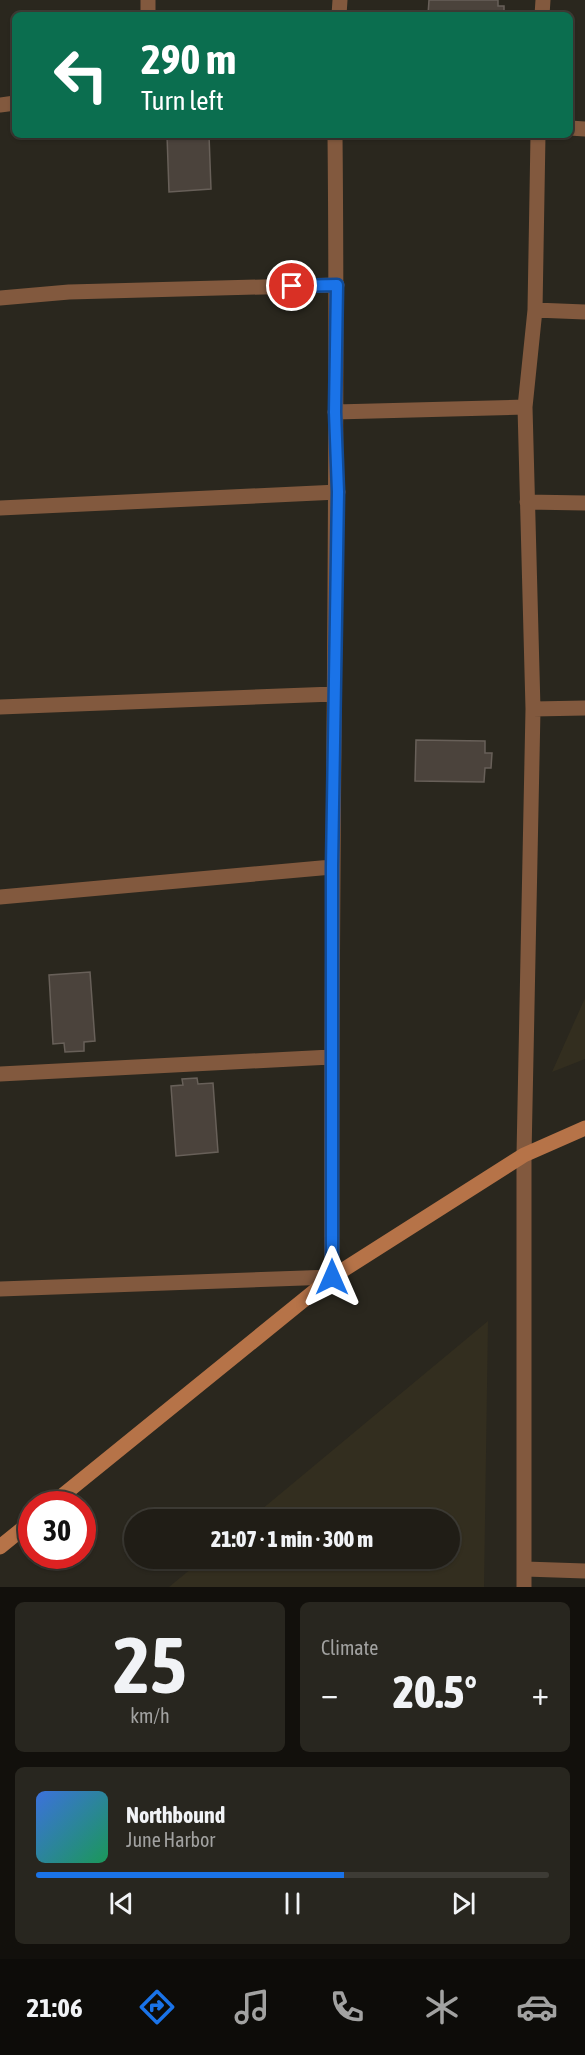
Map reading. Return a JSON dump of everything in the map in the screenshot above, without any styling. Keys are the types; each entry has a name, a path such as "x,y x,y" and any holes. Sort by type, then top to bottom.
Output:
{"street":[{"path":"332,1277 332,867 338,492 335,412 337,285 335,138"},
{"path":"524,1587 524,1155 533,709 525,407 535,310 538,138"},
{"path":"0,298 69,292 337,285"},
{"path":"535,310 585,312"},
{"path":"335,412 525,407"},
{"path":"0,508 338,492"},
{"path":"527,502 585,503"},
{"path":"0,707 334,694"},
{"path":"533,709 585,708"},
{"path":"0,897 332,867"},
{"path":"0,1074 331,1057"},
{"path":"68,1491 332,1277 524,1155 585,1128"},
{"path":"0,1289 332,1277"},
{"path":"0,1547 18,1532"},
{"path":"525,1569 585,1570"}],"shaded area":[{"path":"585,998 585,1059 552,1072"},
{"path":"488,1321 484,1587 169,1587 191,1569 460,1569 460,1509 262,1509"}],"building":[{"path":"429,0 498,0 498,6 504,6 504,12 428,12"},
{"path":"167,138 209,138 211,189 169,192"},
{"path":"416,740 485,741 485,753 492,753 491,768 485,768 484,782 415,781"},
{"path":"90,972 95,1041 84,1042 84,1051 65,1052 64,1043 53,1044 49,975"},
{"path":"197,1078 198,1084 213,1083 218,1152 176,1156 171,1086 183,1085 182,1079"}],"route":[{"path":"292,286 337,285 335,412 338,492 331,1057 332,1277"}]}
